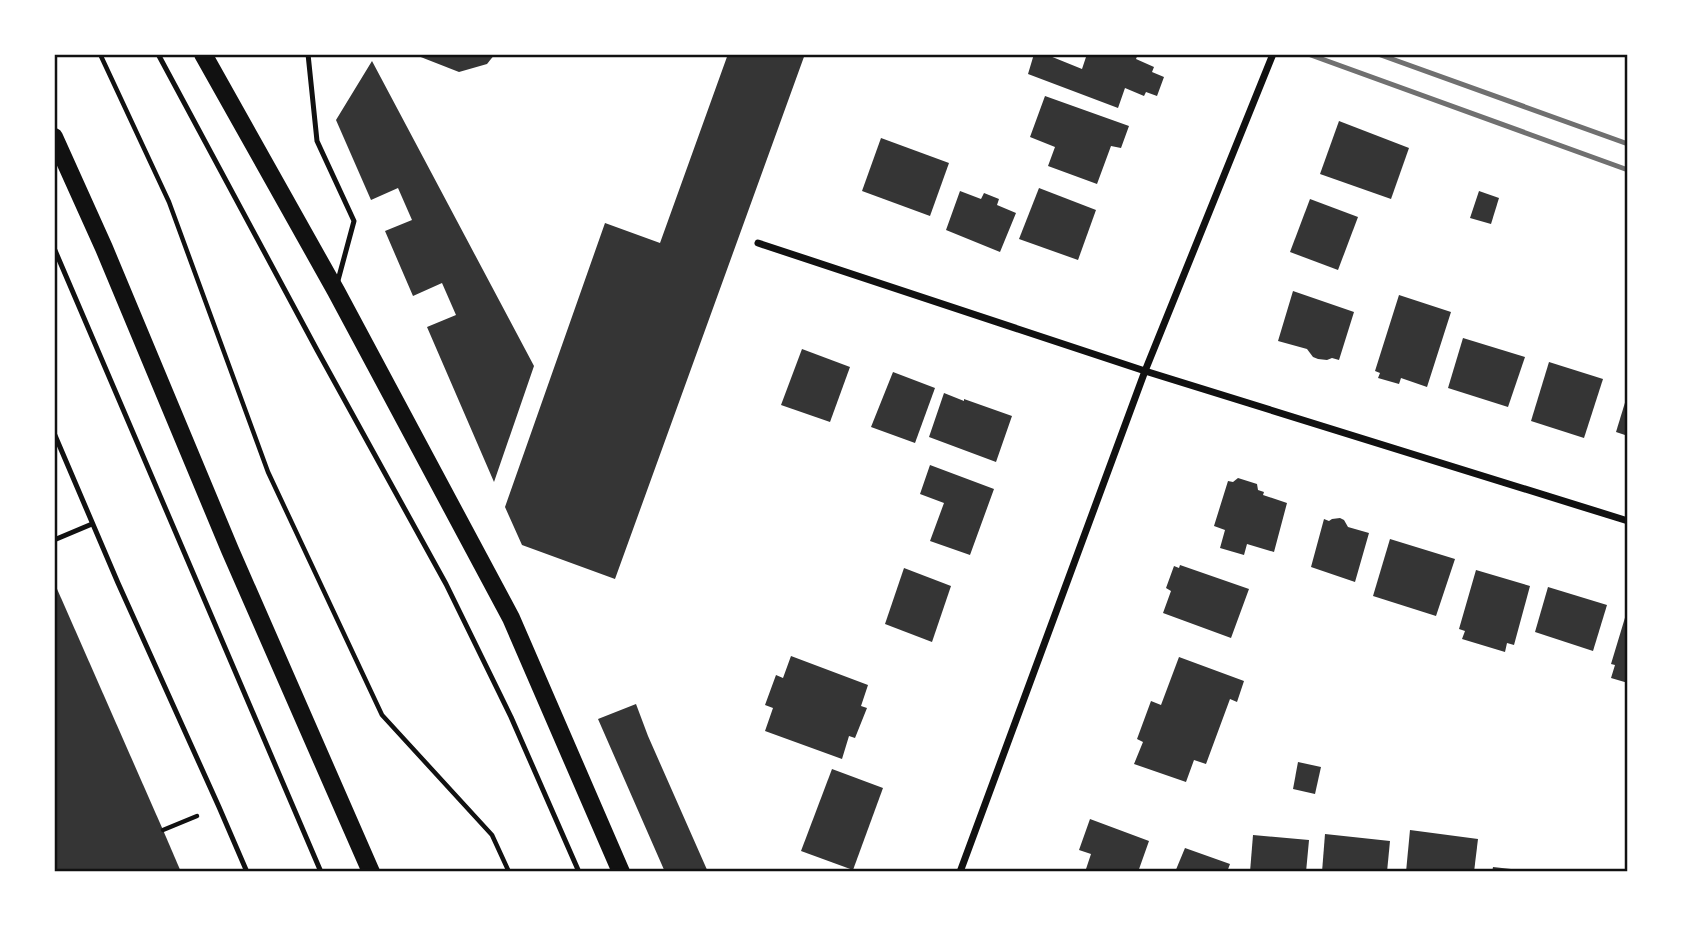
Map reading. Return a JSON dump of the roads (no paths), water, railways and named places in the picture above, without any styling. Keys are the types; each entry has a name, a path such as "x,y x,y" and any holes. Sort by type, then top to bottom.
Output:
{"main road":[{"path":"203,54 336,291 511,618 621,872"},
{"path":"54,137 371,872"}],"street":[{"path":"960,872 1145,371 1273,54"},
{"path":"758,243 1145,371 1628,521"}],"lane":[{"path":"158,54 446,584 511,717 579,872"},
{"path":"308,54 317,141 354,221 336,291"},
{"path":"54,248 321,872"},
{"path":"54,433 247,872"},
{"path":"54,540 92,524"}],"railway":[{"path":"1308,54 1628,170"},
{"path":"1378,54 1628,144"}]}
